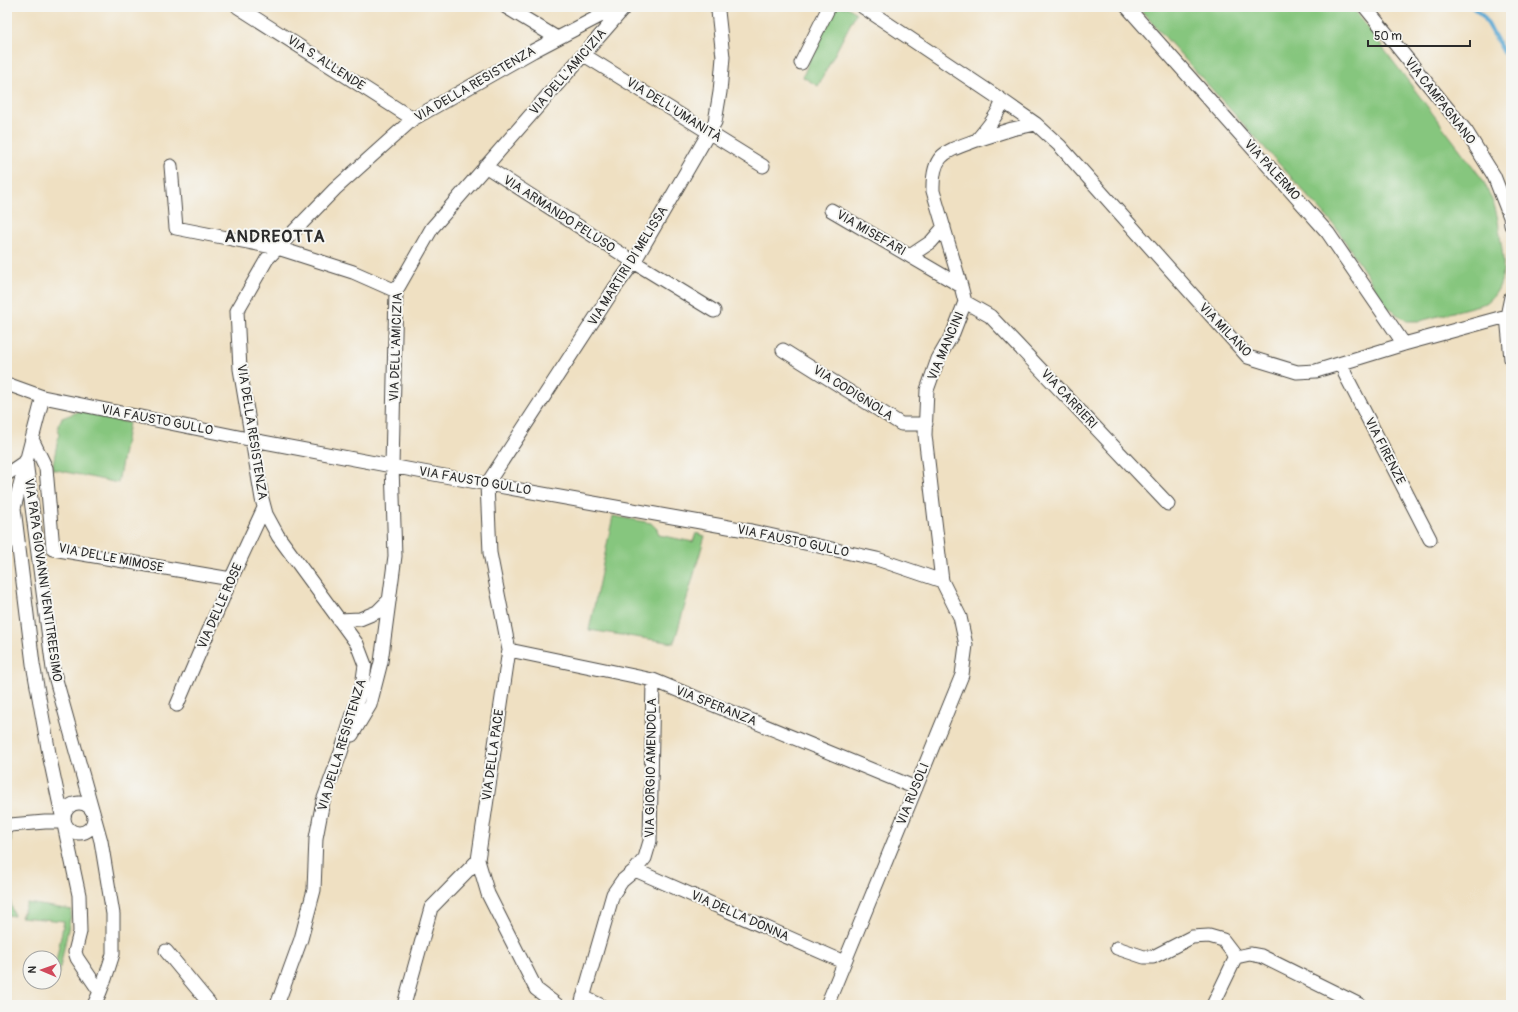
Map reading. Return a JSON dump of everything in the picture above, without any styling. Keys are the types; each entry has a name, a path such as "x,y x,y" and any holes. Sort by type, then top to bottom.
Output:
{"street":[{"name":"VIA S. ALLENDE","path":"238,7 413,119"},
{"path":"506,7 557,38"},
{"name":"VIA DELLA RESISTENZA","path":"277,1005 300,939 314,890 316,838 323,801 341,752 362,686 365,665 357,644 278,536 264,508 240,369 237,311 266,259 335,189 413,119 557,38 617,7"},
{"name":"VIA DELL'AMICIZIA","path":"341,752 370,705 381,662 395,556 392,466 396,291 432,228 625,7"},
{"name":"VIA MARTIRI DI MELISSA","path":"487,484 614,289 634,262 715,122 720,92 723,57 718,11 716,7"},
{"path":"801,63 829,7"},
{"path":"863,7 1003,100 1036,124"},
{"name":"VIA PALERMO","path":"1127,7 1328,233 1404,344"},
{"name":"VIA CAMPAGNANO","path":"1365,7 1466,131 1494,176 1510,217 1511,225"},
{"path":"581,26 588,29 592,34 594,43"},
{"name":"VIA DELL'UMANITÀ","path":"584,55 763,166"},
{"name":"VIA MANCINI","path":"977,140 999,112 1003,100"},
{"name":"VIA MANCINI","path":"942,581 925,435 927,390 938,359 953,333 964,302 961,286 933,191 933,175 938,159 951,150 977,140 1036,124"},
{"name":"VIA MILANO","path":"1036,124 1060,146 1248,357 1297,372 1316,371 1404,344 1507,316"},
{"path":"171,166 176,228 278,248 353,272 396,291"},
{"name":"VIA ARMANDO PELUSO","path":"485,166 634,262 714,311"},
{"name":"VIA MISEFARI","path":"831,210 961,286"},
{"name":"VIA MISEFARI","path":"910,256 931,242 944,227"},
{"path":"1511,297 1507,316 1511,359"},
{"name":"VIA CARRIERI","path":"964,302 990,316 1168,504"},
{"name":"VIA CODIGNOLA","path":"784,350 901,424 926,424"},
{"name":"VIA FIRENZE","path":"1342,363 1345,374 1430,539"},
{"name":"VIA FAUSTO GULLO","path":"7,384 43,397 253,440 487,484 752,531 877,559 942,581"},
{"name":"VIA PAPA GIOVANNI VENTITREESIMO","path":"43,397 14,508 33,664 50,759 79,895 80,932 75,952 77,958 100,992"},
{"name":"VIA DELLE MIMOSE","path":"32,440 46,468 53,549 231,579"},
{"path":"7,474 26,461"},
{"name":"VIA PAPA GIOVANNI VENTITREESIMO","path":"26,461 53,669 101,841 113,914 113,954 105,979 94,1005"},
{"name":"VIA DELLA PACE","path":"487,484 490,553 509,650 478,860 488,894 536,989 557,1005"},
{"name":"VIA DELLE ROSE","path":"177,705 231,579 264,508"},
{"name":"VIA RUSOLI","path":"827,1005 962,675 966,645 960,617 942,581"},
{"path":"339,620 360,619 377,612 389,600"},
{"name":"VIA SPERANZA","path":"509,650 653,680 916,788"},
{"name":"VIA GIORGIO AMENDOLA","path":"582,1001 613,894 622,881 646,858 650,841 653,680"},
{"path":"76,803 85,804 94,815 92,825 84,832 79,833 70,830 64,822 67,808 76,803"},
{"path":"7,827 10,825 64,822"},
{"path":"404,1005 430,908 478,860"},
{"name":"VIA DELLA DONNA","path":"635,870 844,962"},
{"path":"1117,948 1144,957 1153,957 1192,937 1209,936 1223,940 1236,957"},
{"path":"166,950 211,1004"},
{"path":"1236,957 1250,954 1261,956 1360,1005"},
{"path":"1213,1005 1236,957"},
{"path":"582,1001 600,1005"}],"green space":[{"path":"834,7 848,7 856,13 818,86 803,77 818,37"},
{"path":"1138,7 1352,7 1483,180 1496,211 1503,254 1503,272 1501,281 1493,296 1486,303 1420,321 1407,321 1389,309 1377,294 1369,278 1335,226"},
{"path":"80,411 129,423 118,483 52,469 59,434 58,425 62,418"},
{"path":"613,516 651,523 657,529 659,535 693,542 696,533 705,536 674,643 589,630"},
{"path":"8,835 11,835 10,900 14,916 7,915"},
{"path":"27,903 72,910 62,958 62,950 58,950 64,921 21,917"}],"waterway":[{"path":"1472,7 1484,17 1511,65"}],"district":[{"name":"ANDREOTTA","path":"275,236"}]}
